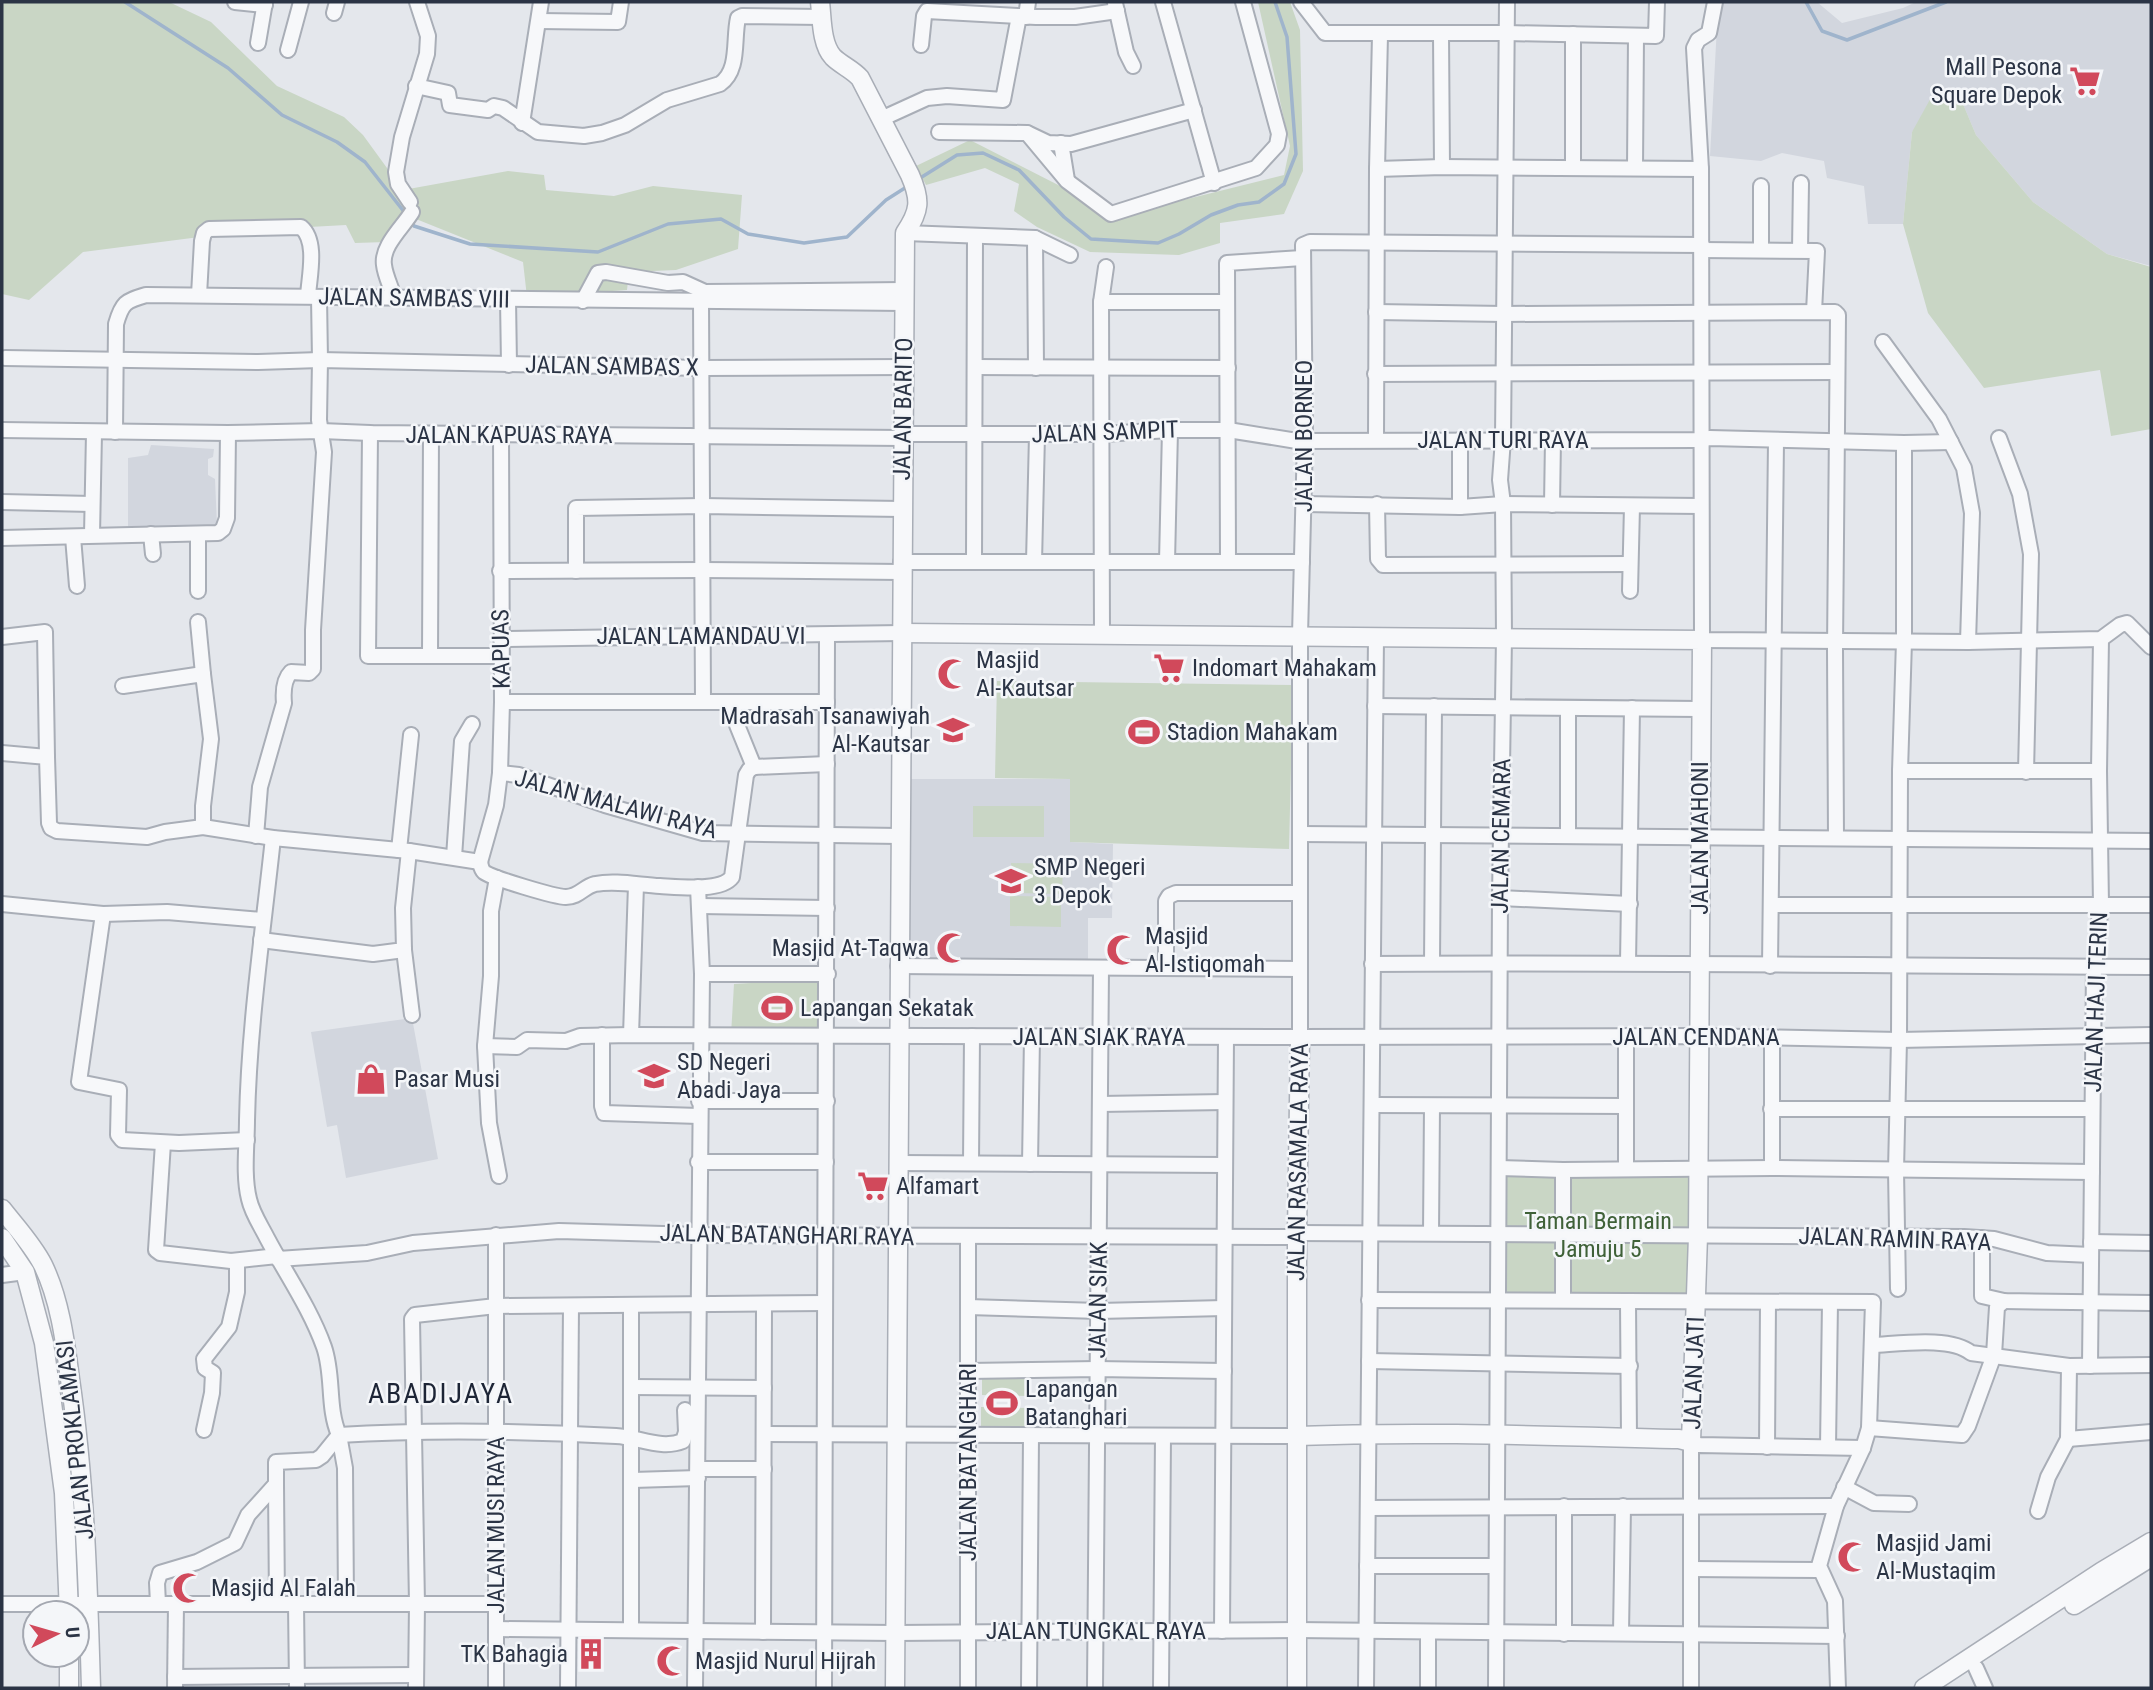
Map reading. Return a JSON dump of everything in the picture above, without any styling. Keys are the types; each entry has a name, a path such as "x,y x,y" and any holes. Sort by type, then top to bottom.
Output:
{"street":[{"path":"235,2 265,4 258,43"},
{"path":"288,50 302,2"},
{"path":"394,297 383,264 384,256 388,245 403,227 411,207 398,184 396,172 426,54 428,36 417,2"},
{"path":"522,122 541,2"},
{"path":"539,21 618,22 621,2"},
{"path":"1163,2 1214,183"},
{"path":"1027,133 1067,181 1111,214 1256,168 1277,145 1279,134 1243,2"},
{"path":"1301,2 1325,33 1636,36 1656,36 1657,2"},
{"name":"JALAN CEMARA","path":"1496,1688 1504,637 1503,504 1500,480 1504,375 1507,2"},
{"path":"1702,640 1701,169 1694,48 1698,40 1709,33 1715,2"},
{"path":"921,45 927,11 1024,12 1075,17 1116,6 1126,52 1133,66"},
{"path":"416,86 447,93 450,96 450,105 488,110 494,106 503,108 538,132 584,136 602,133 625,125 667,100 725,81 732,71 738,18 821,9 826,46 832,57 860,78 881,119 927,98 947,96 1003,100 1024,12"},
{"path":"1573,34 1573,167"},
{"path":"1376,440 1380,35"},
{"path":"1441,35 1442,167"},
{"path":"1635,168 1636,36"},
{"path":"939,132 1027,133 1048,143 1071,144 1194,110"},
{"name":"JALAN BARITO","path":"881,119 913,181 918,207 915,218 905,233 904,296 895,1688"},
{"path":"1061,143 1067,181"},
{"path":"1377,169 1701,169"},
{"path":"1800,249 1801,183"},
{"path":"1761,186 1761,249"},
{"path":"199,295 202,242 204,233 209,229 301,228 308,233 320,360 318,381 324,452 313,669 309,673 289,673 284,690 284,703 260,788 256,836"},
{"path":"905,233 1035,238 1070,255"},
{"path":"974,562 975,236"},
{"path":"1035,238 1035,368"},
{"name":"JALAN BORNEO","path":"1300,635 1305,504 1303,245 1310,242 1377,243"},
{"path":"1377,243 1817,251 1814,313"},
{"path":"1228,562 1227,263 1302,258"},
{"path":"1102,634 1101,302 1106,267"},
{"path":"583,301 598,273 668,283 683,282 705,292 904,296"},
{"name":"JALAN SAMBAS VIII","path":"114,361 116,324 120,309 128,300 146,295 701,302 904,296"},
{"path":"508,299 509,365"},
{"path":"701,302 703,702"},
{"path":"1101,302 1227,302"},
{"path":"1376,312 1835,312 1838,315 1836,838"},
{"path":"1883,342 1939,419 1964,468 1972,513 1968,642"},
{"name":"JALAN SAMBAS X","path":"5,358 114,361 320,360 702,368 904,367"},
{"path":"114,361 115,432"},
{"path":"975,367 1228,368"},
{"path":"1375,374 1837,372"},
{"path":"1167,562 1170,429"},
{"name":"JALAN SAMPIT","path":"903,436 1103,434 1170,429 1228,430 1305,440"},
{"name":"JALAN KAPUAS RAYA","path":"2,430 94,433 321,430 431,434 903,436"},
{"path":"92,535 94,433"},
{"path":"2,538 218,533 223,529 227,518 228,433"},
{"path":"370,433 368,656 501,656"},
{"path":"430,656 431,434"},
{"name":"KAPUAS","path":"480,862 496,805 500,773 501,434"},
{"path":"1034,562 1037,435"},
{"path":"1999,438 2020,494 2031,554 2026,772"},
{"path":"1552,505 1553,439"},
{"name":"JALAN TURI RAYA","path":"1305,440 1702,439 1951,442"},
{"path":"1460,440 1460,507"},
{"path":"1770,966 1776,441"},
{"path":"1898,1289 1896,1170 1904,641 1904,443"},
{"path":"2,502 92,503"},
{"path":"1305,504 1460,507 1503,504 1701,506"},
{"path":"1377,504 1378,559 1383,565 1630,564"},
{"path":"576,570 576,508 702,506 902,509"},
{"path":"1630,591 1632,506"},
{"path":"151,534 153,554"},
{"path":"198,534 198,591"},
{"path":"73,537 77,586"},
{"path":"500,571 901,567 974,562 1302,562"},
{"path":"198,622 211,739 203,827"},
{"path":"902,633 2028,642 2104,637 2127,623 2151,647"},
{"path":"2,637 45,632 49,824 57,831 147,837 203,827 273,838 404,850 480,862 485,872 497,878 543,894 566,897 579,895 593,884 717,886 728,883 732,877 749,769 827,764"},
{"name":"JALAN LAMANDAU VI","path":"501,639 902,633"},
{"path":"824,1688 828,1035 827,635"},
{"name":"JALAN RASAMALA RAYA","path":"1297,1688 1300,635"},
{"path":"1366,1688 1372,834 1376,637"},
{"name":"JALAN HAJI TERIN","path":"2090,1366 2094,967 2101,905 2099,771 2104,637"},
{"name":"JALAN MAHONI","path":"1699,1035 1702,640"},
{"path":"123,685 203,674"},
{"path":"502,702 827,702"},
{"path":"733,702 737,725 754,767"},
{"path":"1375,706 1700,709"},
{"path":"1432,963 1434,706"},
{"path":"1628,963 1632,708"},
{"path":"1568,709 1568,836"},
{"path":"454,857 462,741 472,724"},
{"path":"411,735 403,908 404,950 412,1015"},
{"path":"2,753 47,757"},
{"path":"1900,771 2099,771"},
{"name":"JALAN MALAWI RAYA","path":"500,773 519,775 605,805 703,833 900,836"},
{"path":"1300,834 2151,841"},
{"path":"273,838 250,1047 247,1140 249,1200 308,1311 324,1347 330,1373 332,1416 339,1435 345,1468 346,1603"},
{"path":"497,878 491,911 491,975 485,1046 489,1123 499,1176"},
{"path":"631,1035 636,885"},
{"path":"695,1688 698,1162 702,974 698,887"},
{"path":"1166,968 1168,895 1300,892"},
{"path":"1500,898 1630,904"},
{"path":"2,904 103,914 167,912 262,920"},
{"path":"700,905 827,908"},
{"path":"1771,905 2151,905"},
{"path":"103,914 79,1082 116,1087 119,1090 118,1135 122,1140 163,1143 247,1140"},
{"path":"261,940 373,954 404,950"},
{"path":"1372,964 2151,967"},
{"path":"898,966 1300,969"},
{"name":"JALAN SIAK","path":"1095,1688 1101,968"},
{"path":"702,974 828,974"},
{"path":"602,1035 604,1113 827,1101"},
{"name":"JALAN SIAK RAYA","path":"485,1046 517,1047 527,1040 566,1041 580,1036 602,1035 1300,1037"},
{"name":"JALAN CENDANA","path":"1300,1037 1699,1035 1899,1040 2151,1035"},
{"name":"JALAN JATI","path":"1297,1436 1368,1433 1498,1434 1679,1439 1691,1442 1697,1301 1699,1035"},
{"path":"971,1163 972,1036"},
{"path":"1626,1036 1626,1169"},
{"path":"1030,1164 1032,1037"},
{"path":"1222,1631 1226,1037"},
{"path":"1772,1037 1772,1168"},
{"path":"1100,1104 1225,1102"},
{"path":"1372,1105 1625,1106"},
{"path":"1431,1233 1432,1106"},
{"path":"1771,1109 2092,1109"},
{"name":"JALAN BATANGHARI RAYA","path":"163,1143 156,1250 160,1253 202,1259 237,1261 367,1253 413,1243 496,1235 596,1231 698,1235 968,1237 1499,1234"},
{"path":"698,1162 826,1162"},
{"path":"900,1163 1225,1165"},
{"path":"1499,1168 2092,1172"},
{"path":"1563,1170 1563,1300"},
{"name":"JALAN PROKLAMASI","path":"2,1209 42,1264 60,1317 74,1402 86,1532 89,1599"},
{"name":"JALAN RAMIN RAYA","path":"1499,1234 1982,1238 2047,1253 2151,1243"},
{"name":"JALAN MUSI RAYA","path":"496,1235 496,1688"},
{"name":"JALAN BATANGHARI","path":"968,1237 968,1688"},
{"name":"JALAN PROKLAMASI","path":"2,1238 25,1272 44,1343 64,1493 69,1599"},
{"path":"1982,1238 1981,1294 2004,1301 2151,1303"},
{"path":"204,1430 212,1393 212,1373 205,1368 204,1359 229,1327 237,1292 237,1261"},
{"path":"2,1275 25,1272"},
{"path":"32,1292 49,1280"},
{"path":"1369,1300 1873,1302 1868,1428 1863,1448 1836,1506 1819,1562 1819,1570 1835,1601 1838,1688"},
{"path":"1868,1428 1962,1435 1968,1426 1994,1355 1997,1307 2004,1301"},
{"path":"1628,1302 1629,1438"},
{"path":"1767,1447 1768,1302"},
{"path":"1828,1447 1830,1302"},
{"path":"176,1604 175,1683 416,1682 412,1319 415,1315 496,1306 825,1303"},
{"path":"763,1632 764,1304"},
{"path":"631,1305 631,1630"},
{"path":"568,1688 570,1306"},
{"path":"968,1307 1099,1311 1224,1308"},
{"path":"1872,1345 1941,1343 1964,1347 1971,1353 2069,1366 2151,1365"},
{"path":"1369,1361 1630,1366"},
{"path":"2038,1511 2048,1477 2068,1439 2069,1366"},
{"path":"968,1371 1224,1371"},
{"path":"631,1387 764,1388"},
{"path":"54,1405 74,1402"},
{"path":"276,1604 276,1462 316,1460 339,1435 415,1430 571,1433 632,1437 647,1443 674,1445 683,1441 686,1432 685,1410"},
{"path":"2068,1439 2151,1432"},
{"path":"764,1434 1297,1436"},
{"path":"1029,1688 1031,1436"},
{"path":"1161,1688 1163,1436"},
{"path":"1691,1688 1691,1442 1699,1445 1863,1448"},
{"path":"633,1480 764,1469"},
{"path":"158,1604 157,1583 160,1573 197,1562 235,1543 248,1515 276,1484"},
{"path":"1844,1487 1874,1503 1909,1504"},
{"path":"1563,1634 1564,1506"},
{"path":"1621,1633 1623,1506"},
{"path":"1368,1508 1836,1506"},
{"path":"1924,1688 2151,1542"},
{"path":"1946,1688 2151,1557"},
{"path":"1367,1566 1496,1566"},
{"path":"1691,1569 1819,1570"},
{"path":"296,1603 296,1682"},
{"path":"2,1604 21,1605"},
{"path":"91,1604 496,1604"},
{"name":"JALAN TUNGKAL RAYA","path":"496,1629 896,1633 1296,1630 1837,1636"},
{"path":"1428,1632 1429,1688"},
{"path":"1976,1668 1986,1688"},
{"path":"69,1669 69,1688"},
{"name":"JALAN PROKLAMASI","path":"90,1669 90,1688"}],"shaded area":[{"name":"Mall Pesona Square Depok","path":"1723,2 1817,2 1842,23 1903,8 1916,2 2151,2 2151,266 2107,254 2033,202 1976,135 1958,92 1912,132 1903,224 1868,224 1864,186 1827,178 1824,161 1782,153 1761,161 1710,156 1717,26"},
{"path":"151,445 214,449 213,457 208,459 208,475 215,479 217,526 128,529 128,458 148,455"},
{"name":"SMP Negeri 3 Depok","path":"910,779 1070,779 1070,842 1113,844 1112,918 1088,918 1088,965 908,964"},
{"name":"Pasar Musi","path":"412,1018 438,1159 346,1178 337,1125 327,1127 311,1032"}],"green space":[{"path":"2,2 169,2 211,22 277,86 344,117 363,135 403,190 508,171 544,175 546,190 614,196 653,186 742,195 738,249 676,270 629,272 627,290 527,297 523,262 416,219 386,242 355,243 346,225 254,230 83,252 29,300 2,294"},
{"path":"1258,2 1290,2 1300,30 1303,171 1284,214 1220,223 1220,243 1179,255 1090,252 1037,227 1014,211 1019,184 985,168 926,185 916,166 970,140 1119,216 1284,175 1290,146"},
{"path":"1958,92 1976,135 2033,202 2107,254 2151,267 2151,429 2111,436 2100,370 1984,388 1928,313 1903,224 1912,132 1933,94"},
{"name":"Stadion Mahakam","path":"997,681 1293,685 1289,849 1070,842 1070,779 995,778"},
{"path":"973,806 1044,806 1044,837 973,837"},
{"path":"1011,863 1063,864 1062,894 1010,893"},
{"path":"1010,896 1061,897 1061,927 1010,926"},
{"name":"Lapangan Sekatak","path":"820,979 822,1033 731,1035 734,984"},
{"name":"Taman Bermain Jamuju 5","path":"1499,1168 1698,1168 1697,1301 1499,1301"},
{"name":"Lapangan Batanghari","path":"982,1376 1027,1376 1027,1396 982,1395"},
{"name":"Lapangan Batanghari","path":"981,1407 1026,1408 1026,1427 981,1426"}],"waterway":[{"path":"125,2 228,68 282,115 337,142 365,162 405,213"},
{"path":"917,180 957,155 983,153 1019,170 1064,217 1091,239 1158,243 1211,215 1238,205 1259,202 1284,184 1296,154 1287,37 1275,2"},
{"path":"1806,2 1822,31 1847,40 1946,2"},
{"path":"411,222 414,226 470,244 598,252 668,224 721,219 748,234 804,243 847,237 886,200 908,186"}],"place":[{"name":"Mall Pesona Square Depok","path":"2085,81"},
{"name":"Indomart Mahakam","path":"1169,668"},
{"name":"Masjid Al-Kautsar","path":"953,674"},
{"name":"Madrasah Tsanawiyah Al-Kautsar","path":"953,730"},
{"name":"Stadion Mahakam","path":"1144,732"},
{"name":"SMP Negeri 3 Depok","path":"1011,881"},
{"name":"Masjid At-Taqwa","path":"952,948"},
{"name":"Masjid Al-Istiqomah","path":"1122,950"},
{"name":"Lapangan Sekatak","path":"777,1008"},
{"name":"SD Negeri Abadi Jaya","path":"654,1076"},
{"name":"Pasar Musi","path":"371,1079"},
{"name":"Alfamart","path":"873,1186"},
{"name":"Lapangan Batanghari","path":"1002,1403"},
{"name":"Masjid Jami Al-Mustaqim","path":"1853,1557"},
{"name":"Masjid Al Falah","path":"188,1588"},
{"name":"TK Bahagia","path":"591,1654"},
{"name":"Masjid Nurul Hijrah","path":"672,1661"}],"district":[{"name":"ABADIJAYA","path":"441,1393"}]}
